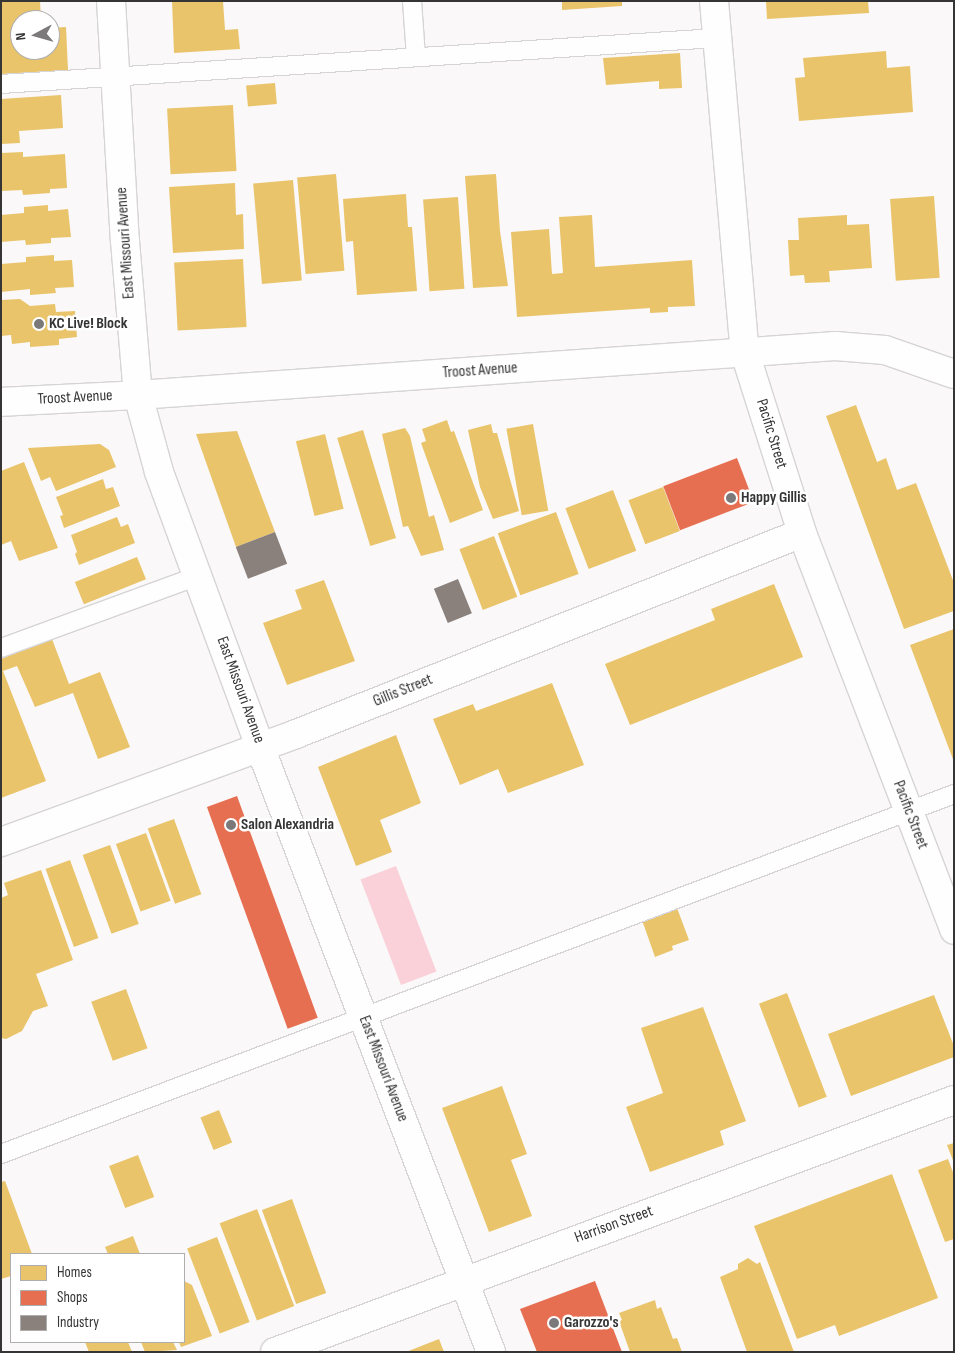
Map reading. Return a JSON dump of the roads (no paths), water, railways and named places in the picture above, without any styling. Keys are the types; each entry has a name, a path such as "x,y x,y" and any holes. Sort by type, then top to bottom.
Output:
{"street":[{"name":"East Missouri Avenue","path":"111,1 125,241 138,395 159,472 260,747 490,1352"},
{"name":"Pacific Street","path":"714,1 745,353 802,533 954,930"},
{"name":"Troost Avenue","path":"1,402 138,395 835,346 885,350 954,374"},
{"name":"Gillis Street","path":"1,842 260,747 802,533"},
{"name":"Harrison Street","path":"275,1352 954,1100"}],"lane":[{"path":"412,1 416,57"},
{"path":"1,84 716,38"},
{"path":"1,648 198,576"},
{"path":"1,1154 954,794"}],"place":[{"name":"KC Live! Block","path":"39,324"},
{"name":"Happy Gillis","path":"731,498"},
{"name":"Salon Alexandria","path":"231,825"},
{"name":"Garozzo's","path":"554,1323"}]}
